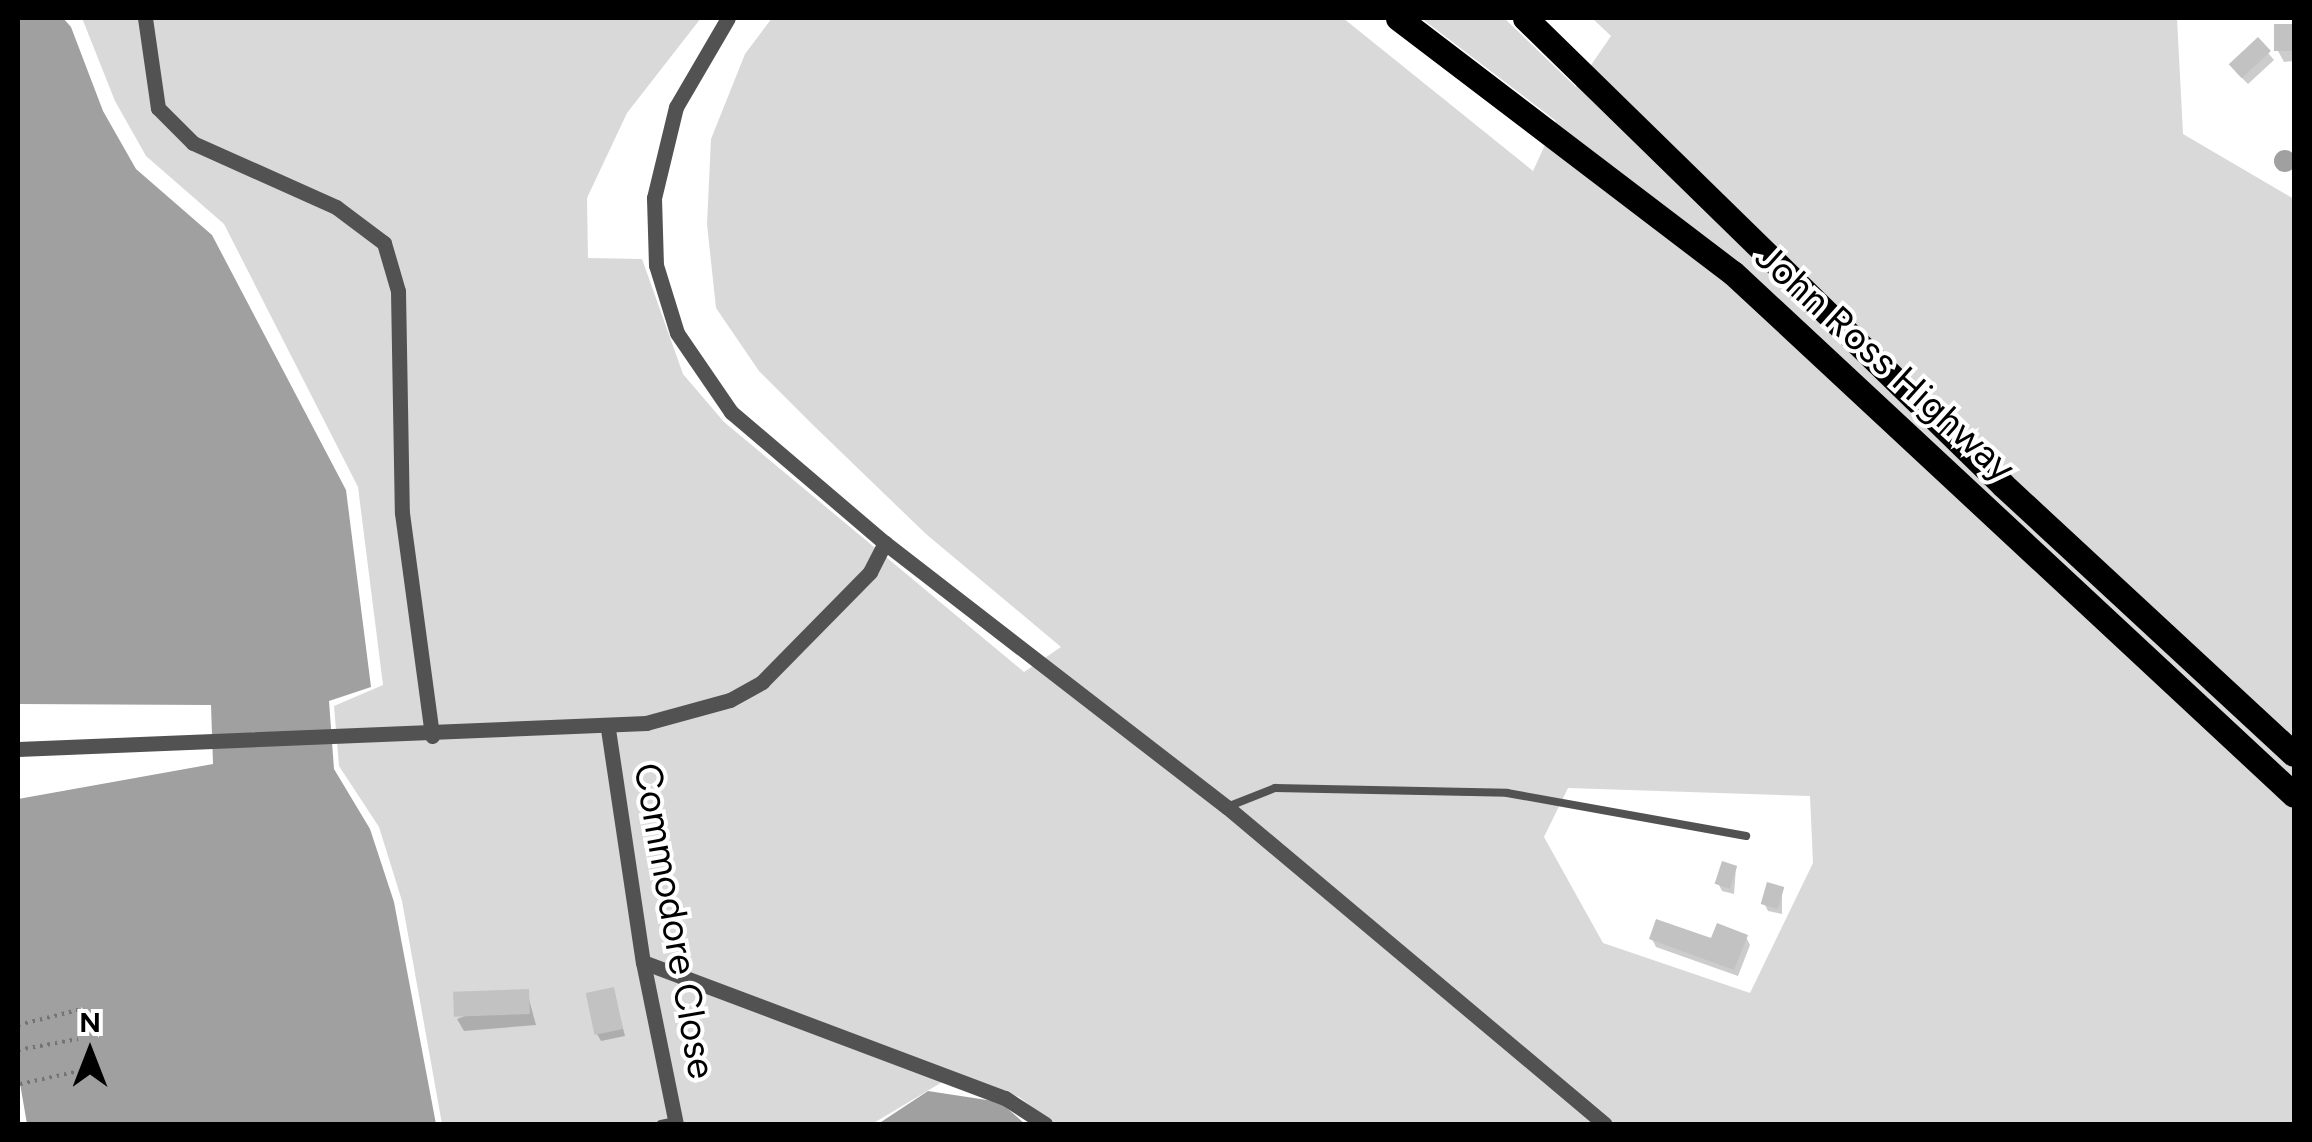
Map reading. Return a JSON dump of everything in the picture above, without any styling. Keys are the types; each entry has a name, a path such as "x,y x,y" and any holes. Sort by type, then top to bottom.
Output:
{"main road":[{"name":"John Ross Highway","path":"1398,18 1733,273 2294,794"},
{"name":"John Ross Highway","path":"1525,18 2003,484 2294,754"}],"street":[{"path":"145,18 158,108 193,143 336,207 384,243 398,292 402,513 432,736"},
{"path":"728,18 692,73 664,142 654,198 660,278 677,333 731,412 885,543 1227,807 1605,1124"},
{"path":"18,749 608,728 730,700 762,682 870,572 885,543"},
{"name":"Commodore Close","path":"608,728 671,1123"},
{"path":"643,962 1004,1098 1045,1124"}],"lane":[{"path":"1227,807 1276,788 1508,793 1746,836"}],"path":[{"path":"18,1025 82,1009"},
{"path":"18,1050 78,1039"},
{"path":"20,1084 80,1071"}],"shaded area":[{"path":"18,18 63,18 71,27 103,111 136,169 212,235 346,490 371,687 329,701 334,769 370,829 394,902 436,1124 27,1124 18,1072 18,799 213,764 211,705 18,704"},
{"path":"82,18 701,18 627,113 587,198 588,258 642,259 683,374 724,422 1024,672 1061,647 926,534 813,425 759,371 716,308 707,224 711,139 745,54 772,18 1343,18 1533,171 1556,121 1421,18 1504,18 1576,87 1611,36 1592,18 2177,18 2183,134 2294,199 2294,1124 1035,1124 1036,1110 1019,1097 673,968 670,978 944,1081 872,1124 442,1124 402,901 379,827 339,766 334,706 383,685 358,487 224,224 146,156 115,101","holes":["1568,788 1810,796 1813,863 1750,993 1603,943 1544,837"]},
{"path":"2285,150 2293,153 2293,169 2285,172 2277,169 2274,161 2277,153"},
{"path":"928,1091 1000,1102 1025,1124 878,1124"}],"building":[{"path":"2274,24 2294,24 2294,51 2274,51"},
{"path":"2258,37 2271,51 2242,78 2229,64"},
{"path":"1722,861 1737,866 1730,889 1715,884"},
{"path":"1767,882 1784,887 1778,909 1761,904"},
{"path":"1656,919 1711,938 1717,923 1748,935 1734,970 1649,939"},
{"path":"614,987 623,1029 595,1035 586,993"},
{"path":"529,989 530,1014 454,1017 453,992"}]}
